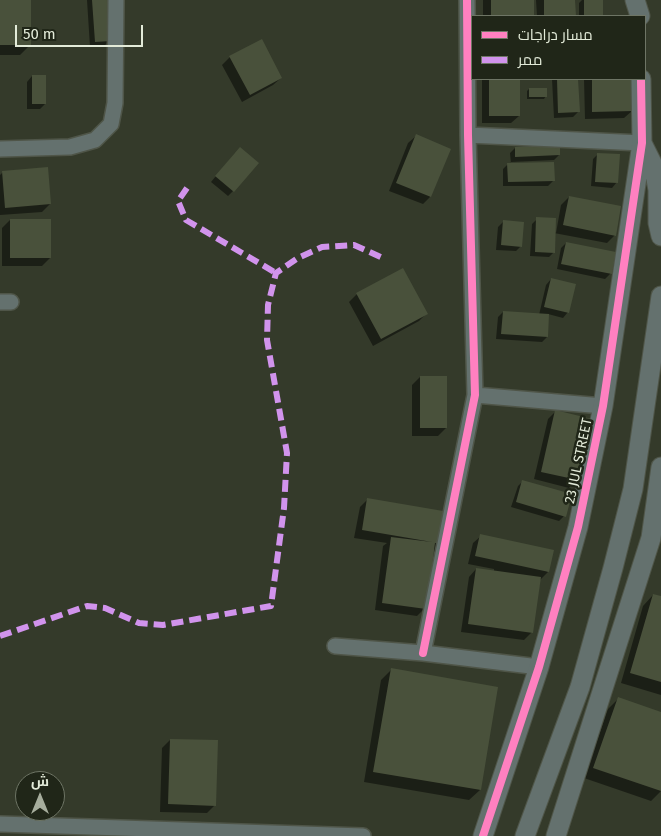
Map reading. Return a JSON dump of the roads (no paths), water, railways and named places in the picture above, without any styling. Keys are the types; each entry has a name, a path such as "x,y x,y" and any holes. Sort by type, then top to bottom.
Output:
{"street":[{"path":"0,149 70,147 95,140 111,124 115,103 116,0"},
{"path":"423,653 476,395 468,135 468,0"},
{"path":"635,0 640,15"},
{"name":"23 JUL STREET","path":"483,836 539,667 578,527 603,406 642,143 641,80"},
{"path":"468,135 642,143 654,167 658,190 658,223 661,236"},
{"path":"525,836 580,687 633,489 661,296"},
{"path":"476,395 603,406"},
{"path":"556,836 656,538 661,467"},
{"path":"335,646 423,653 539,667"},
{"path":"0,824 109,832 363,836"}]}
